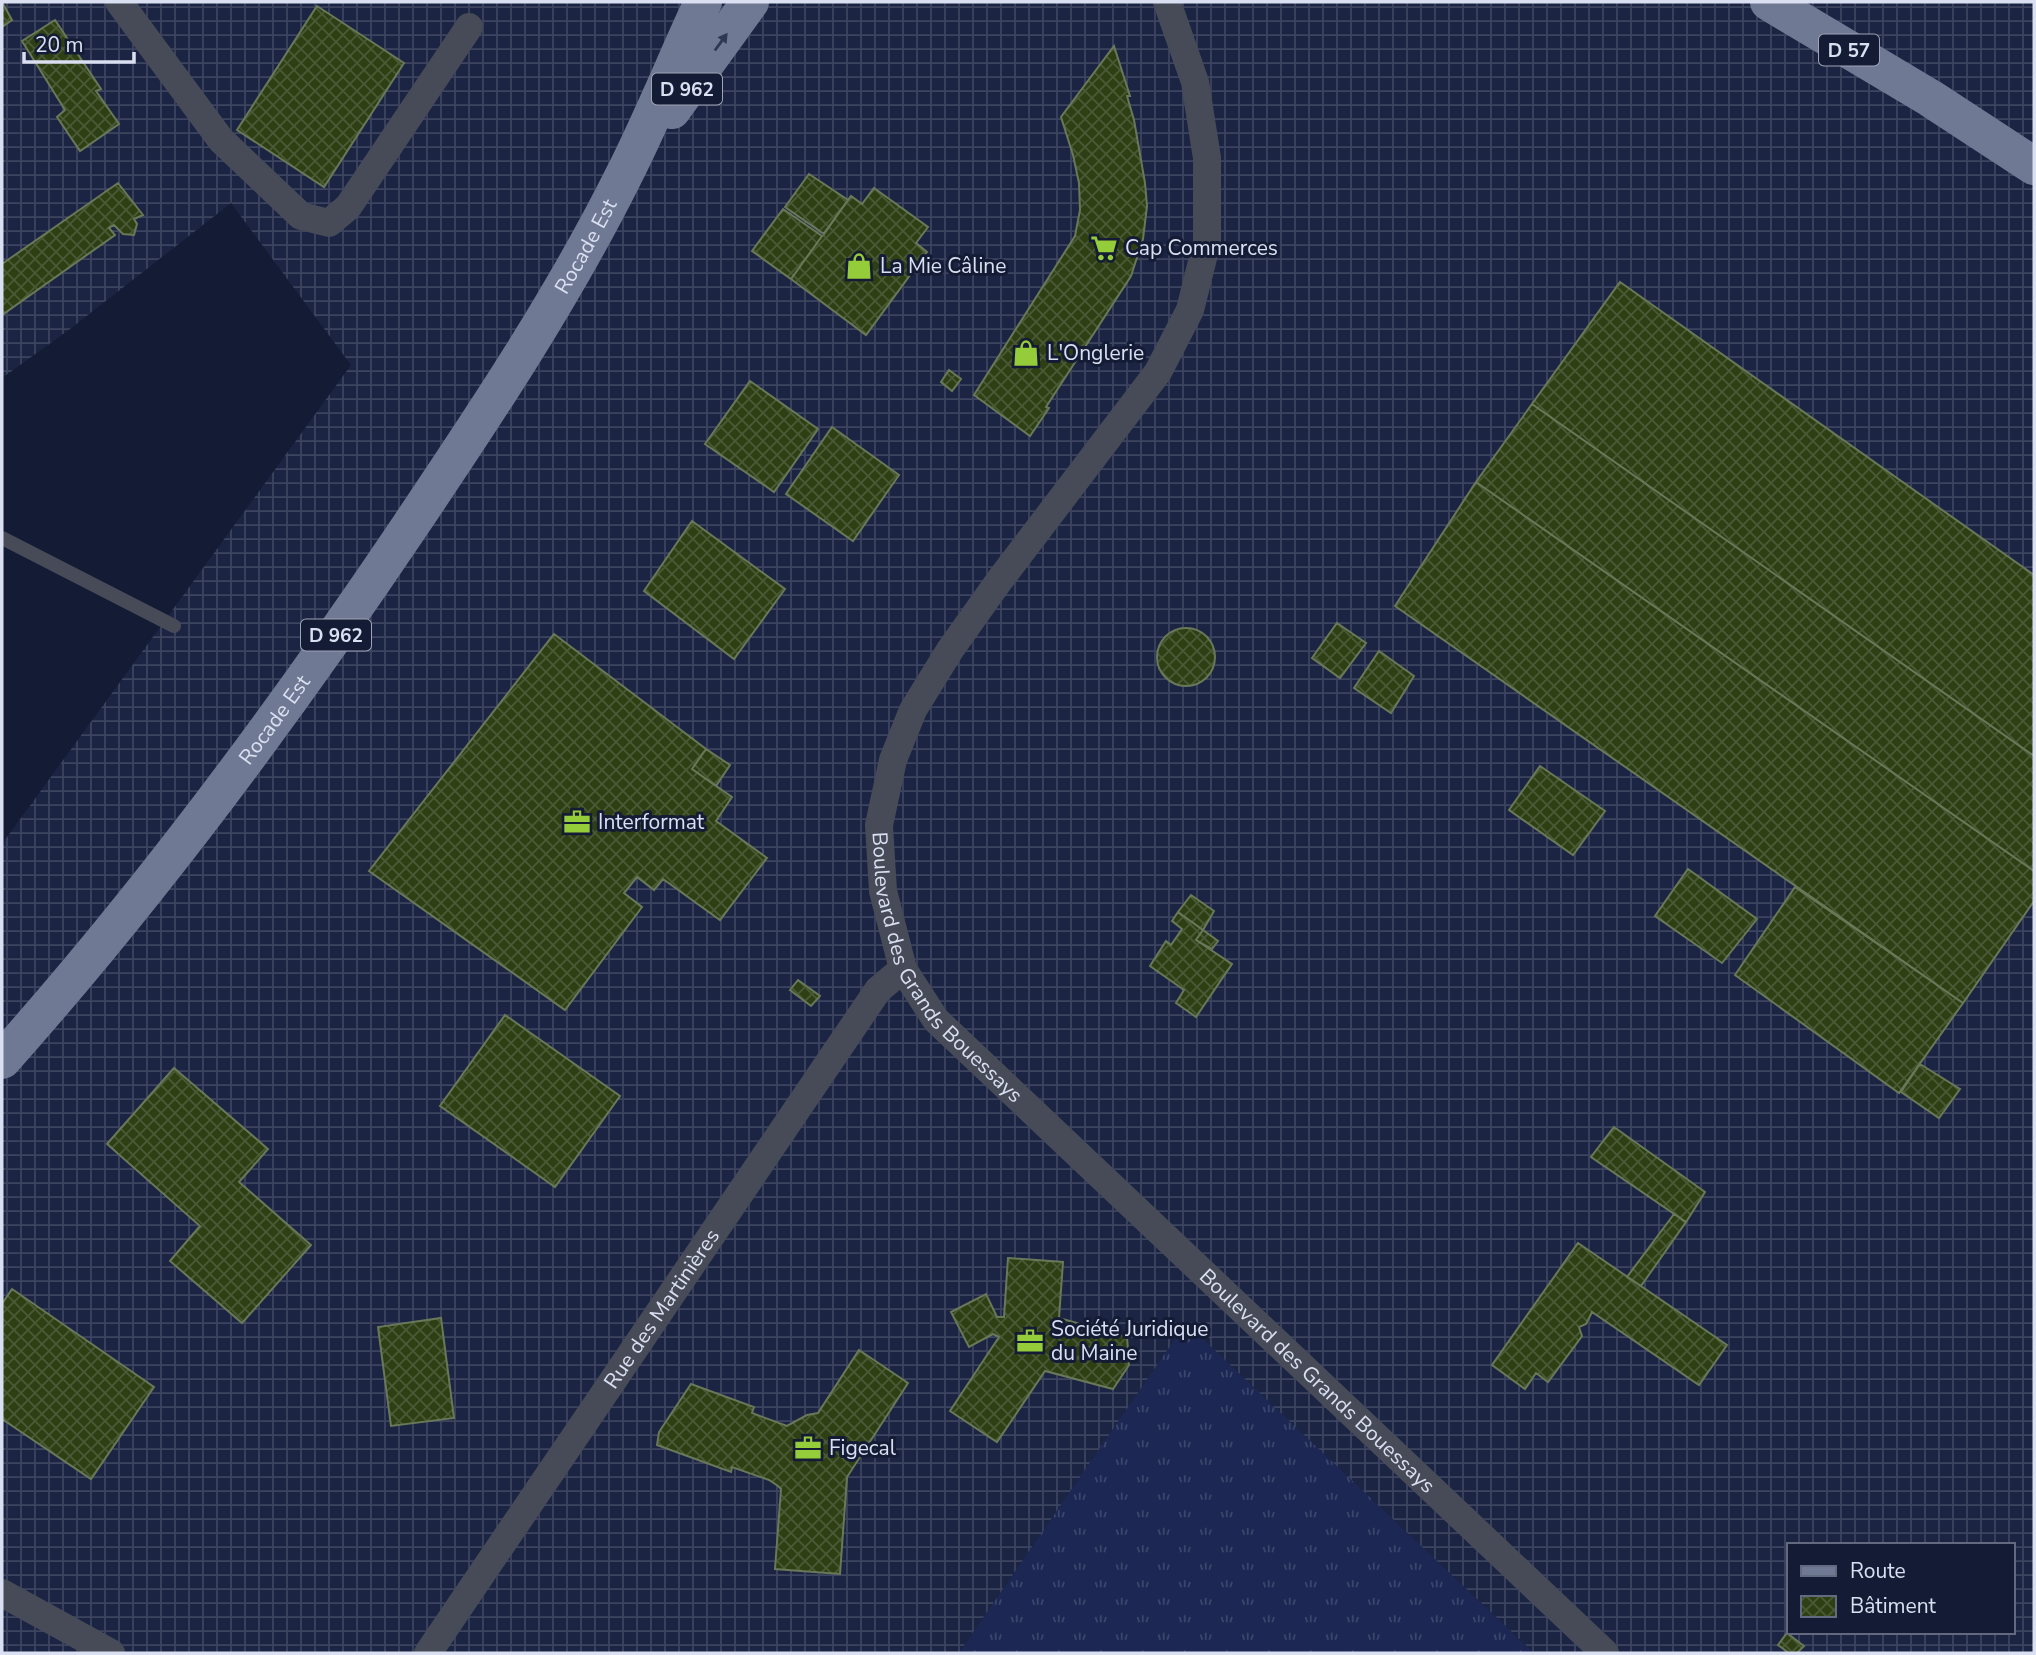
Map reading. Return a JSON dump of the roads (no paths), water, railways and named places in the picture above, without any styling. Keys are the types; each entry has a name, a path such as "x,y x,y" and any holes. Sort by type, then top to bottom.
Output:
{"main road":[{"name":"D 962","path":"623,177 703,2"},
{"name":"D 962","path":"623,177 750,2"},
{"name":"D 57","path":"1769,2 1930,98 2034,166"},
{"name":"Rocade Est","path":"2,1060 74,979 238,769 340,630 490,407 562,288 623,177"}],"street":[{"path":"119,2 222,140 301,216 329,223 348,207 469,27"},
{"name":"Boulevard des Grands Bouessays","path":"1167,2 1195,82 1207,158 1207,242 1190,310 1158,372 999,581 950,650 913,710 893,760 879,825 883,891 903,968 936,1020 1605,1653"},
{"path":"1930,98 2034,182"},
{"name":"Rue des Martinières","path":"428,1653 878,990 903,968"},
{"path":"2,1594 111,1653"}],"lane":[{"path":"2,538 174,626"}],"place":[{"name":"Cap Commerces","path":"1104,248"},
{"name":"La Mie Câline","path":"859,266"},
{"name":"L'Onglerie","path":"1026,353"},
{"name":"Interformat","path":"577,822"},
{"name":"Société Juridique du Maine","path":"1030,1341"},
{"name":"Figecal","path":"808,1448"}]}
